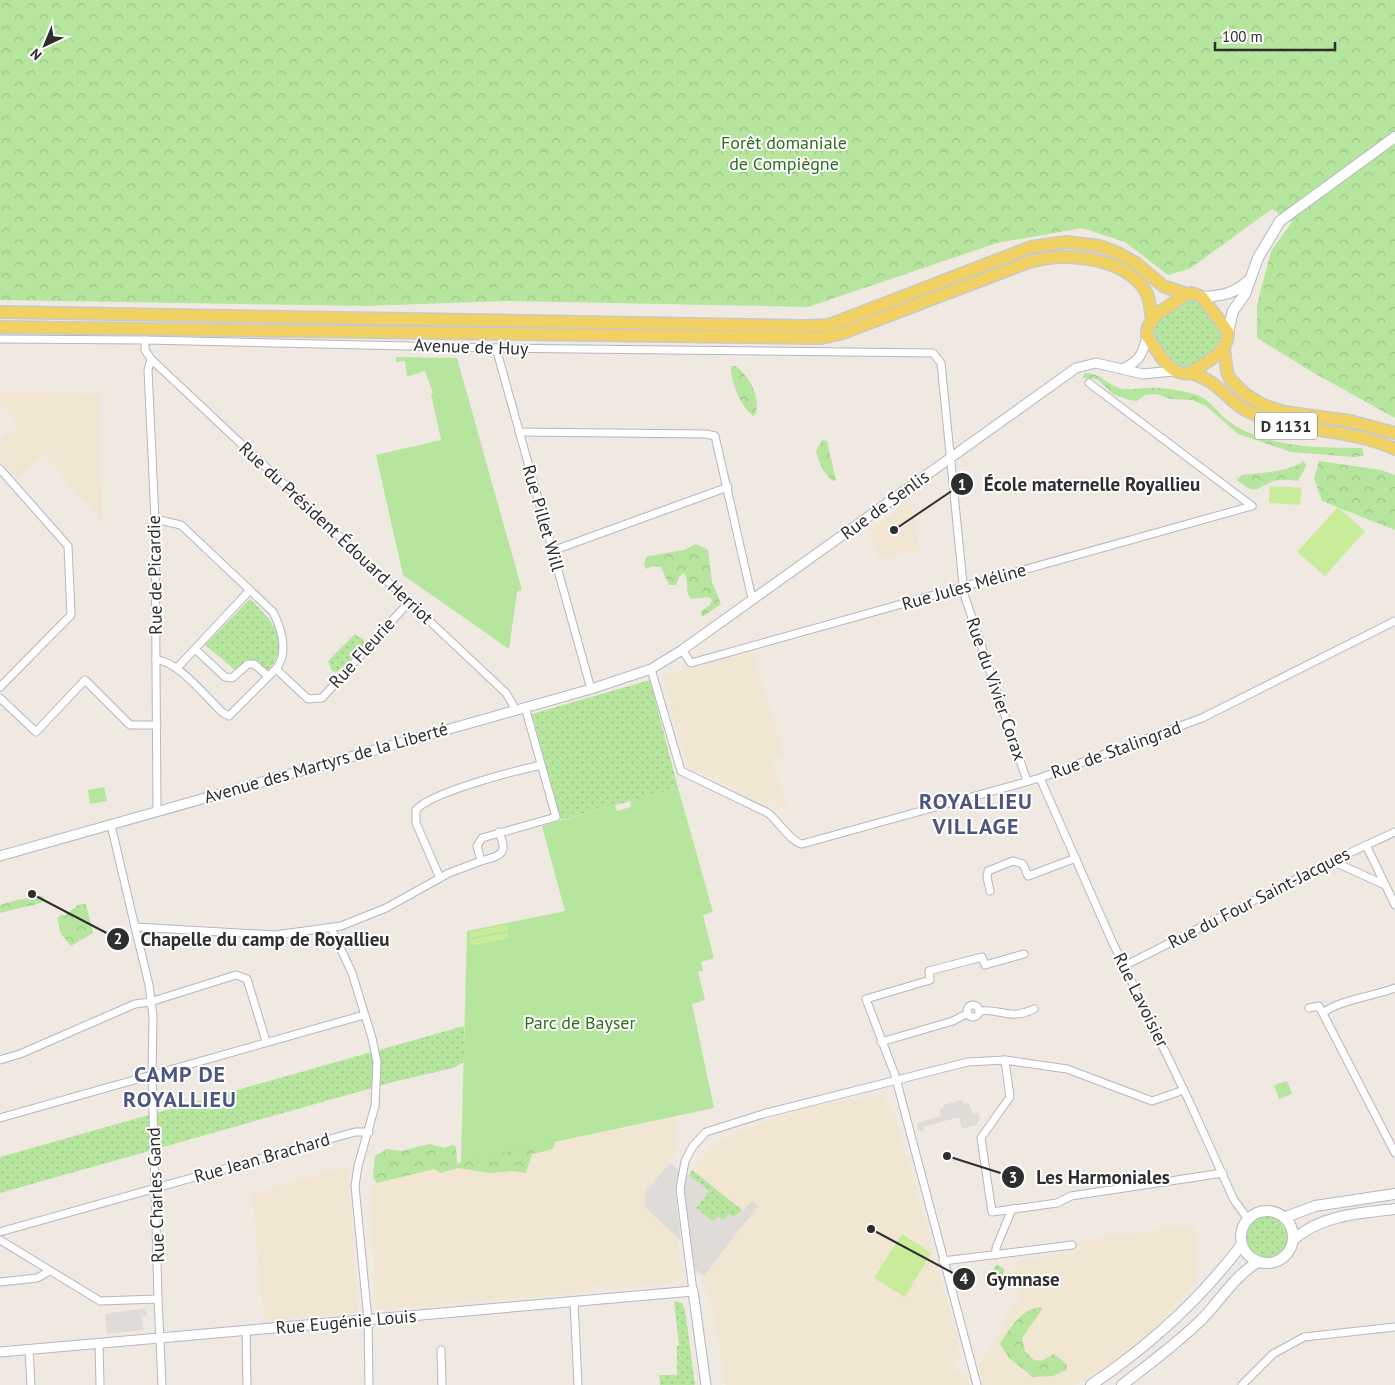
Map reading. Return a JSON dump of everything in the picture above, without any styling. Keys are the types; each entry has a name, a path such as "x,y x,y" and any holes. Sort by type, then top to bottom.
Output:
{"main road":[{"path":"1248,282 1238,290 1226,295 1202,297 1192,293 1186,294 1152,319 1148,324 1148,336 1172,370 1179,373 1190,373 1224,349 1233,311 1245,294 1262,249 1280,222 1395,137"},
{"path":"0,312 828,325 1031,247 1066,242 1100,246 1118,253 1136,263 1163,286 1186,294"},
{"path":"0,327 821,338 843,333 1029,262 1042,258 1069,256 1099,261 1135,279 1146,291 1152,319"},
{"path":"1202,297 1228,332"},
{"name":"D 1131","path":"1224,349 1227,372 1230,379 1245,394 1263,405 1284,412 1350,421 1395,432"},
{"name":"D 1131","path":"1190,373 1213,382 1251,414 1284,425 1370,439 1395,448"},
{"path":"1286,1217 1315,1206 1395,1194"},
{"path":"1294,1239 1315,1224 1332,1218 1390,1210 1387,1205 1395,1203"},
{"path":"1263,1211 1279,1213 1286,1217 1294,1239 1292,1249 1286,1257 1277,1262 1267,1264 1258,1262 1251,1257 1242,1244 1242,1230 1248,1219 1263,1211"},
{"path":"1091,1385 1144,1347 1184,1311 1242,1244"},
{"path":"1122,1385 1188,1334 1212,1309 1242,1271 1258,1262"}],"street":[{"path":"1124,368 1135,363 1142,356 1148,336"},
{"name":"Avenue de Huy","path":"0,339 146,340 496,348 933,353 940,359"},
{"name":"Rue de Picardie","path":"146,340 146,350 151,359 148,370 155,519 158,811"},
{"name":"Rue Pillet Will","path":"496,348 590,689"},
{"name":"Rue du Président Édouard Herriot","path":"151,359 506,693 516,710"},
{"name":"Rue du Vivier Corax","path":"940,359 964,588 1027,781"},
{"name":"Rue de Senlis","path":"651,669 682,650 1076,368 1096,363 1124,368 1143,374 1172,370"},
{"name":"Rue Jules Méline","path":"682,650 691,663 1252,506 1089,383"},
{"path":"519,432 711,434 717,439 754,598"},
{"path":"0,469 68,546 71,615 0,687"},
{"path":"552,551 728,487"},
{"path":"155,519 181,525 273,612 280,625 283,649 281,660 276,669 229,716 223,713 177,668 165,660 156,660"},
{"path":"177,668 250,590"},
{"name":"Rue Fleurie","path":"276,669 308,699 322,698 409,602"},
{"name":"Rue de Stalingrad","path":"651,669 681,771 768,813 780,822 797,843 802,844 1040,778 1202,718 1395,621"},
{"path":"195,649 225,677 232,678 248,664 254,664 268,676"},
{"name":"Avenue des Martyrs de la Liberté","path":"0,856 590,689 651,669"},
{"path":"0,698 36,732 85,680 130,725 157,725"},
{"path":"481,861 477,846 482,838 556,817 525,707"},
{"path":"440,878 416,824 416,810 422,803 440,795 541,765"},
{"name":"Rue Lavoisier","path":"1040,778 1124,966 1184,1090 1234,1200 1248,1219"},
{"name":"Rue Charles Gand","path":"111,825 149,985 153,1017 152,1075 162,1385"},
{"path":"135,927 275,935 351,924 386,908 440,878 481,861 499,856 504,851 505,845 499,832"},
{"name":"Rue du Four Saint-Jacques","path":"1124,966 1366,844 1395,832"},
{"path":"1366,844 1395,905"},
{"path":"990,891 987,877 988,872 993,868 1013,861 1022,864 1028,876 1076,858"},
{"path":"1332,862 1386,886"},
{"path":"331,928 352,973 372,1038 377,1062 375,1106 358,1166 355,1186 368,1320 370,1385"},
{"path":"977,1385 896,1080 866,999 930,980 929,971 982,957 985,964 1024,954"},
{"path":"0,1060 20,1054 135,1004 150,1002 236,975 247,979 266,1041"},
{"path":"1323,1013 1336,1004 1372,996 1395,988"},
{"path":"1309,1008 1320,1006 1395,1153"},
{"path":"881,1042 953,1021 968,1013 973,1017 979,1011 991,1009 1005,1015 1022,1015 1034,1009"},
{"path":"0,1118 266,1041 364,1015"},
{"path":"706,1385 680,1189 685,1161 699,1138 706,1132 763,1114 968,1062 1005,1060 1067,1069 1152,1101 1184,1090"},
{"path":"1005,1060 1010,1097 981,1138 992,1212 1058,1203 1072,1196 1223,1173"},
{"name":"Rue Jean Brachard","path":"0,1232 355,1132 369,1132"},
{"path":"996,1255 996,1248 1012,1209"},
{"path":"0,1240 100,1301 158,1299"},
{"path":"943,1261 1072,1245"},
{"path":"0,1282 37,1278 50,1271"},
{"name":"Rue Eugénie Louis","path":"0,1352 693,1290"},
{"path":"574,1301 578,1385"},
{"path":"1242,1385 1273,1354 1304,1337 1395,1327"},
{"path":"246,1330 247,1385"},
{"path":"99,1344 100,1385"},
{"path":"29,1349 30,1385"},
{"path":"441,1350 442,1385"}],"shaded area":[{"path":"0,392 100,394 102,522 44,454 17,478 0,458 0,441 19,425 0,403"},
{"path":"910,501 920,550 878,559 871,529"},
{"path":"752,651 784,754 771,757 787,805 778,809 773,796 767,804 688,767 663,680 665,675"},
{"path":"882,1095 894,1114 932,1243 930,1246 933,1248 932,1257 935,1259 950,1310 958,1343 956,1345 961,1355 951,1368 956,1373 966,1373 970,1385 726,1385 708,1286 702,1285 701,1281 752,1215 747,1207 743,1211 692,1170 715,1142 770,1120 805,1107"},
{"path":"962,1100 964,1104 969,1103 973,1114 978,1113 980,1119 976,1125 962,1129 959,1117 923,1127 924,1132 918,1129 917,1123 941,1116 940,1109 944,1108 943,1105"},
{"path":"676,1117 675,1155 645,1192 645,1207 677,1238 683,1276 676,1283 604,1290 603,1285 593,1286 593,1291 475,1303 474,1299 468,1300 468,1303 375,1309 372,1184"},
{"path":"670,1163 679,1170 676,1197 681,1241 645,1207 645,1192"},
{"path":"348,1166 358,1313 264,1320 252,1194"},
{"path":"685,1174 709,1191 696,1208 713,1221 718,1216 723,1221 729,1214 735,1218 752,1201 758,1206 704,1276 693,1268 684,1200"},
{"path":"1194,1225 1197,1243 1196,1282 1153,1332 1094,1376 1073,1385 983,1385 978,1366 1000,1334 1006,1316 1017,1303 1019,1291 1012,1284 1017,1261 1028,1259 1033,1261 1035,1258 1077,1252 1075,1242"},
{"path":"145,1308 147,1316 142,1316 143,1330 107,1334 105,1314"}],"green space":[{"name":"Forêt domaniale de Compiègne","path":"0,0 1395,0 1395,418 1314,373 1257,338 1257,305 1271,251 1292,222 1272,209 1189,269 1168,275 1125,242 1082,228 997,243 808,307 508,301 363,306 0,300"},
{"path":"1188,300 1194,301 1210,313 1221,331 1222,337 1217,347 1201,362 1184,368 1179,367 1164,353 1156,340 1153,330 1162,317"},
{"path":"396,357 457,358 522,590 517,592 509,649 403,575 376,455 441,440 431,394 433,393 425,371 407,377 405,361 396,362"},
{"path":"731,366 736,366 753,387 757,407 756,414 753,416 744,407 737,393 732,379"},
{"path":"1085,373 1096,375 1122,389 1164,388 1200,396 1230,422 1244,431 1276,442 1311,447 1362,448 1364,456 1354,457 1291,452 1238,434 1206,406 1192,400 1171,399 1156,394 1145,395 1137,401 1129,400 1113,394 1097,379 1082,378"},
{"path":"822,440 827,441 836,480 832,481 829,478 818,459 816,451"},
{"path":"1304,461 1306,466 1298,481 1277,480 1256,490 1248,488 1237,480 1242,475 1282,470"},
{"path":"1319,461 1381,470 1395,475 1395,530 1322,501 1314,478"},
{"path":"1270,486 1302,488 1300,505 1269,503"},
{"path":"1338,507 1365,531 1325,576 1297,552"},
{"path":"696,544 708,550 712,582 721,604 702,617 701,611 710,605 712,600 709,597 691,599 684,573 679,577 676,585 669,585 661,567 653,566 646,569 644,565 645,559 649,556 684,550"},
{"path":"250,599 272,623 279,641 275,660 268,671 258,662 247,659 235,670 205,645"},
{"path":"355,634 364,640 363,646 341,669 337,672 332,671 328,661"},
{"path":"650,680 678,788 561,820 532,714"},
{"path":"104,787 107,801 90,804 88,790"},
{"name":"Parc de Bayser","path":"678,788 713,912 703,915 714,958 701,962 703,970 698,972 705,1000 692,1004 714,1108 461,1162 467,931 565,911 542,826 615,805 617,811 631,807 630,801"},
{"path":"42,896 45,899 41,903 0,913 0,905"},
{"path":"86,904 93,933 71,946 61,934 57,918 65,915 78,905"},
{"path":"507,924 508,930 470,938 470,932"},
{"path":"508,932 508,938 471,946 470,940"},
{"path":"464,1026 464,1062 453,1068 393,1082 0,1193 0,1157"},
{"path":"1287,1081 1292,1094 1279,1099 1274,1085"},
{"path":"555,1139 554,1147 550,1150 532,1154 526,1173 512,1171 489,1173 458,1168 440,1173 435,1169 377,1183 373,1177 375,1156 387,1149 402,1151 429,1144 445,1148 452,1145 456,1147 457,1164 466,1159"},
{"path":"692,1170 742,1210 734,1218 713,1222 696,1208 709,1191 689,1175"},
{"path":"1268,1215 1280,1219 1286,1225 1290,1237 1286,1249 1280,1255 1268,1259 1256,1255 1250,1249 1246,1237 1250,1225 1256,1219"},
{"path":"902,1234 931,1253 905,1297 874,1278"},
{"path":"998,1265 1004,1269 1003,1274 1007,1279 1002,1285 998,1283 997,1277 992,1272 995,1266"},
{"path":"674,1301 682,1303 685,1310 695,1385 660,1385 659,1375 677,1375 677,1346 679,1345"},
{"path":"1040,1307 1043,1308 1022,1338 1025,1351 1034,1360 1042,1361 1054,1354 1067,1365 1066,1370 1053,1376 1033,1377 1009,1358 1000,1344 1021,1316"}],"place":[{"name":"École maternelle Royallieu","path":"894,530"},
{"name":"Chapelle du camp de Royallieu","path":"32,894"},
{"name":"Les Harmoniales","path":"947,1156"},
{"name":"Gymnase","path":"871,1229"}],"district":[{"name":"ROYALLIEU VILLAGE","path":"976,814"},
{"name":"CAMP DE ROYALLIEU","path":"180,1086"}]}
